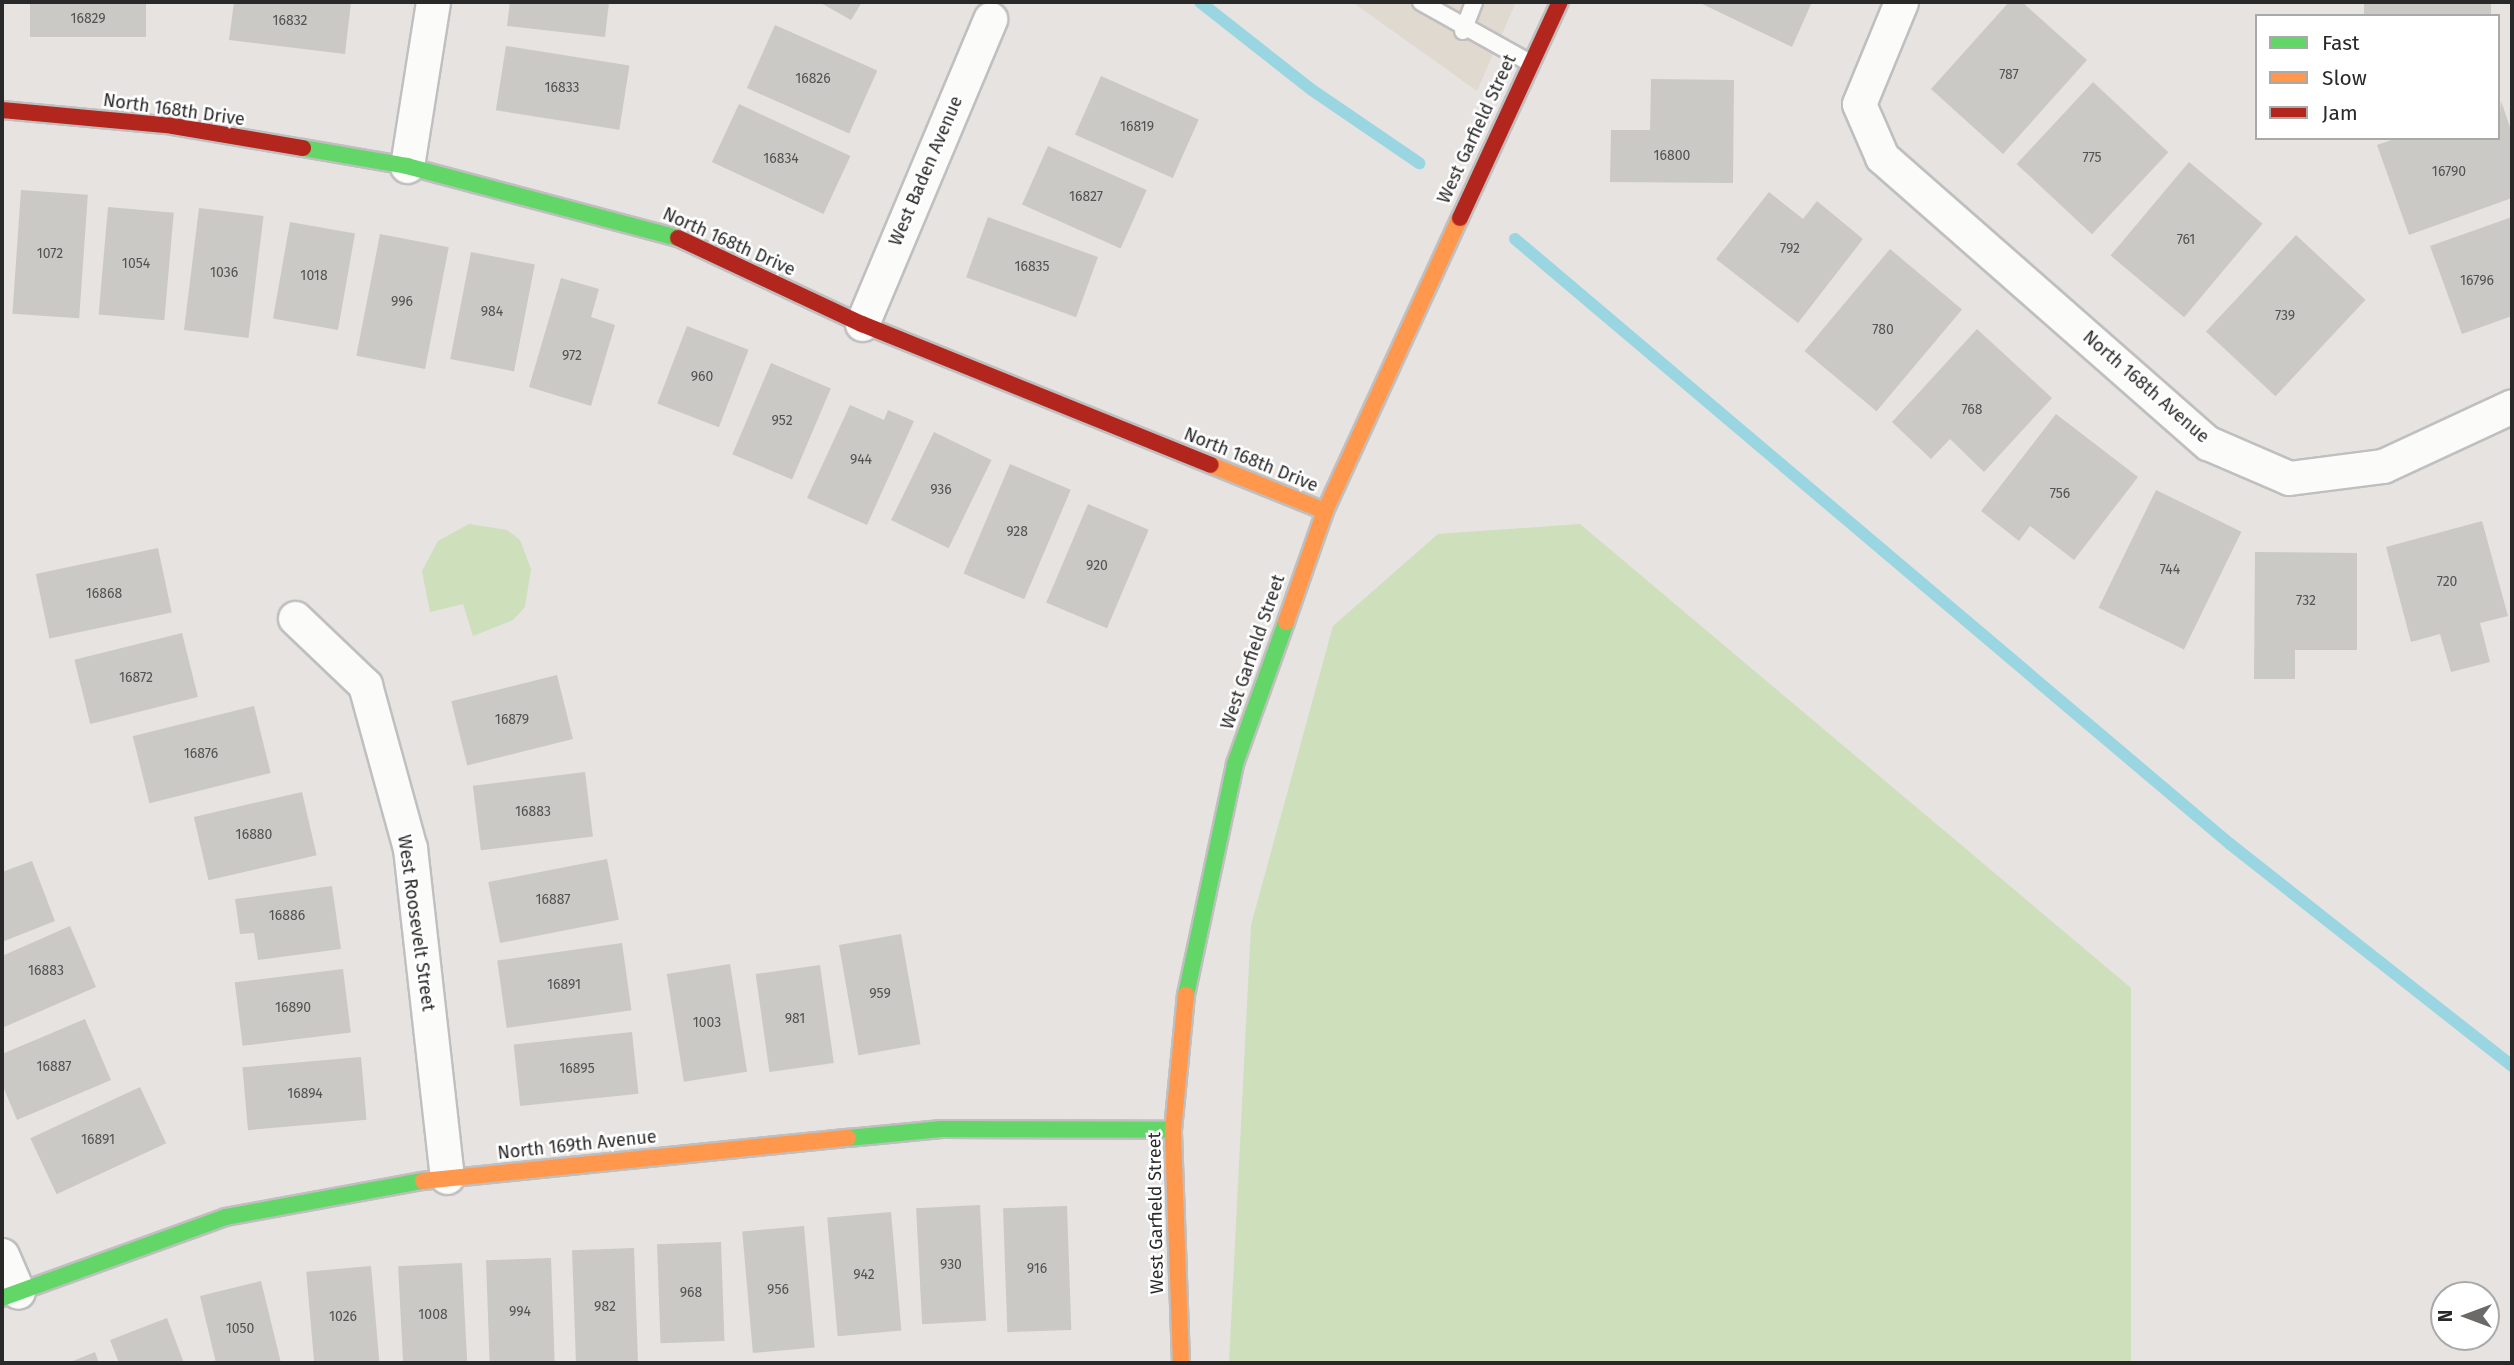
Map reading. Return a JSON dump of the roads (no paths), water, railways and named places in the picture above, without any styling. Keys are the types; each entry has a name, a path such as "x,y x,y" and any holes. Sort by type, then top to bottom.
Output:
{"street":[{"path":"407,166 433,2"},
{"name":"West Garfield Street","path":"1181,1363 1173,1130 1185,999 1211,855 1260,682 1325,511 1454,224 1560,2"},
{"name":"North 168th Avenue","path":"1901,2 1859,104 1882,157 2208,443 2289,478 2383,466 2512,406"},
{"name":"West Baden Avenue","path":"862,324 990,19"},
{"name":"North 168th Drive","path":"2,110 173,126 407,166 654,227 862,324 1325,511"},
{"name":"West Roosevelt Street","path":"295,618 365,685 410,848 447,1177"},
{"name":"North 169th Avenue","path":"10,1295 226,1217 447,1177 942,1129 1173,1130"},
{"path":"2,1255 10,1295"}],"lane":[{"path":"1421,2 1463,30 1530,63"},
{"path":"1463,30 1474,2"}],"waterway":[{"path":"1200,2 1312,90 1419,163"},
{"path":"1515,239 2230,844 2512,1066"}]}
